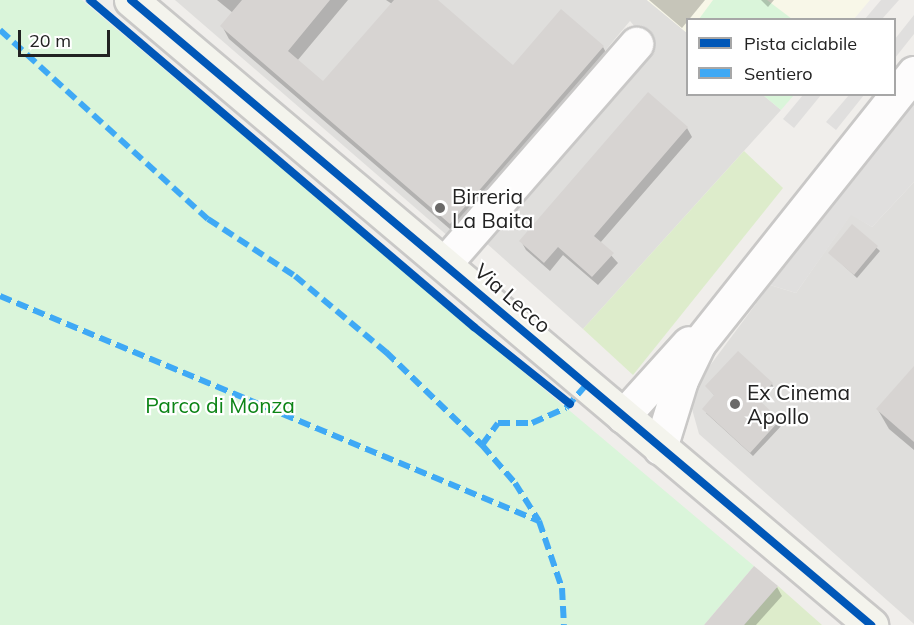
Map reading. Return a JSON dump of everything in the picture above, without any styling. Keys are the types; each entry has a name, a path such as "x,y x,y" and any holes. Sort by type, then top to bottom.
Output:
{"main road":[{"name":"Via Lecco","path":"131,0 871,625"}],"street":[{"path":"445,263 636,44"},
{"path":"660,448 686,370 699,343 914,74"},
{"path":"623,416 729,304"}],"shaded area":[{"path":"175,0 647,0 686,32 686,96 764,96 781,110 583,329 485,242 653,48 630,21 449,237"},
{"path":"647,0 870,0 855,18 686,18 686,32"},
{"path":"881,0 899,0 883,18 866,18"},
{"path":"914,15 914,34 896,57 896,38"},
{"path":"802,96 820,96 794,128 783,119"},
{"path":"848,96 863,96 836,130 826,122"},
{"path":"914,104 914,182 872,227 851,215 796,293 770,285"},
{"path":"914,182 914,624 699,434 692,409 700,379 770,285 796,293 851,214 872,227"}],"green space":[{"name":"Parco di Monza","path":"0,0 82,0 754,566 704,625 0,625"},
{"path":"713,0 767,0 791,18 700,18"},
{"path":"764,96 793,96 781,110"},
{"path":"744,151 783,188 633,375 583,329"},
{"path":"778,586 822,625 744,625"}],"building":[{"path":"242,0 330,0 288,51 323,81 394,0 438,0 513,65 561,9 604,46 450,224 220,26"},
{"path":"648,92 688,127 594,236 614,253 592,277 558,247 544,263 519,241"},
{"path":"852,224 878,246 854,275 828,253"},
{"name":"Ex Cinema Apollo","path":"738,351 773,383 758,399 780,420 750,453 702,409 714,395 705,386"},
{"path":"914,366 914,442 876,409"},
{"path":"754,566 778,586 744,625 704,625"}],"marked path":[{"path":"0,30 208,219 295,276 386,352 482,445 515,483 539,521 562,588 564,625"},
{"path":"0,296 539,521"},
{"path":"482,445 498,423 532,423 566,408 586,385"}],"cycle path":[{"path":"90,0 474,327 570,404"},
{"path":"131,0 871,625"}],"place":[{"name":"Birreria La Baita","path":"440,208"},
{"name":"Ex Cinema Apollo","path":"735,404"}]}
